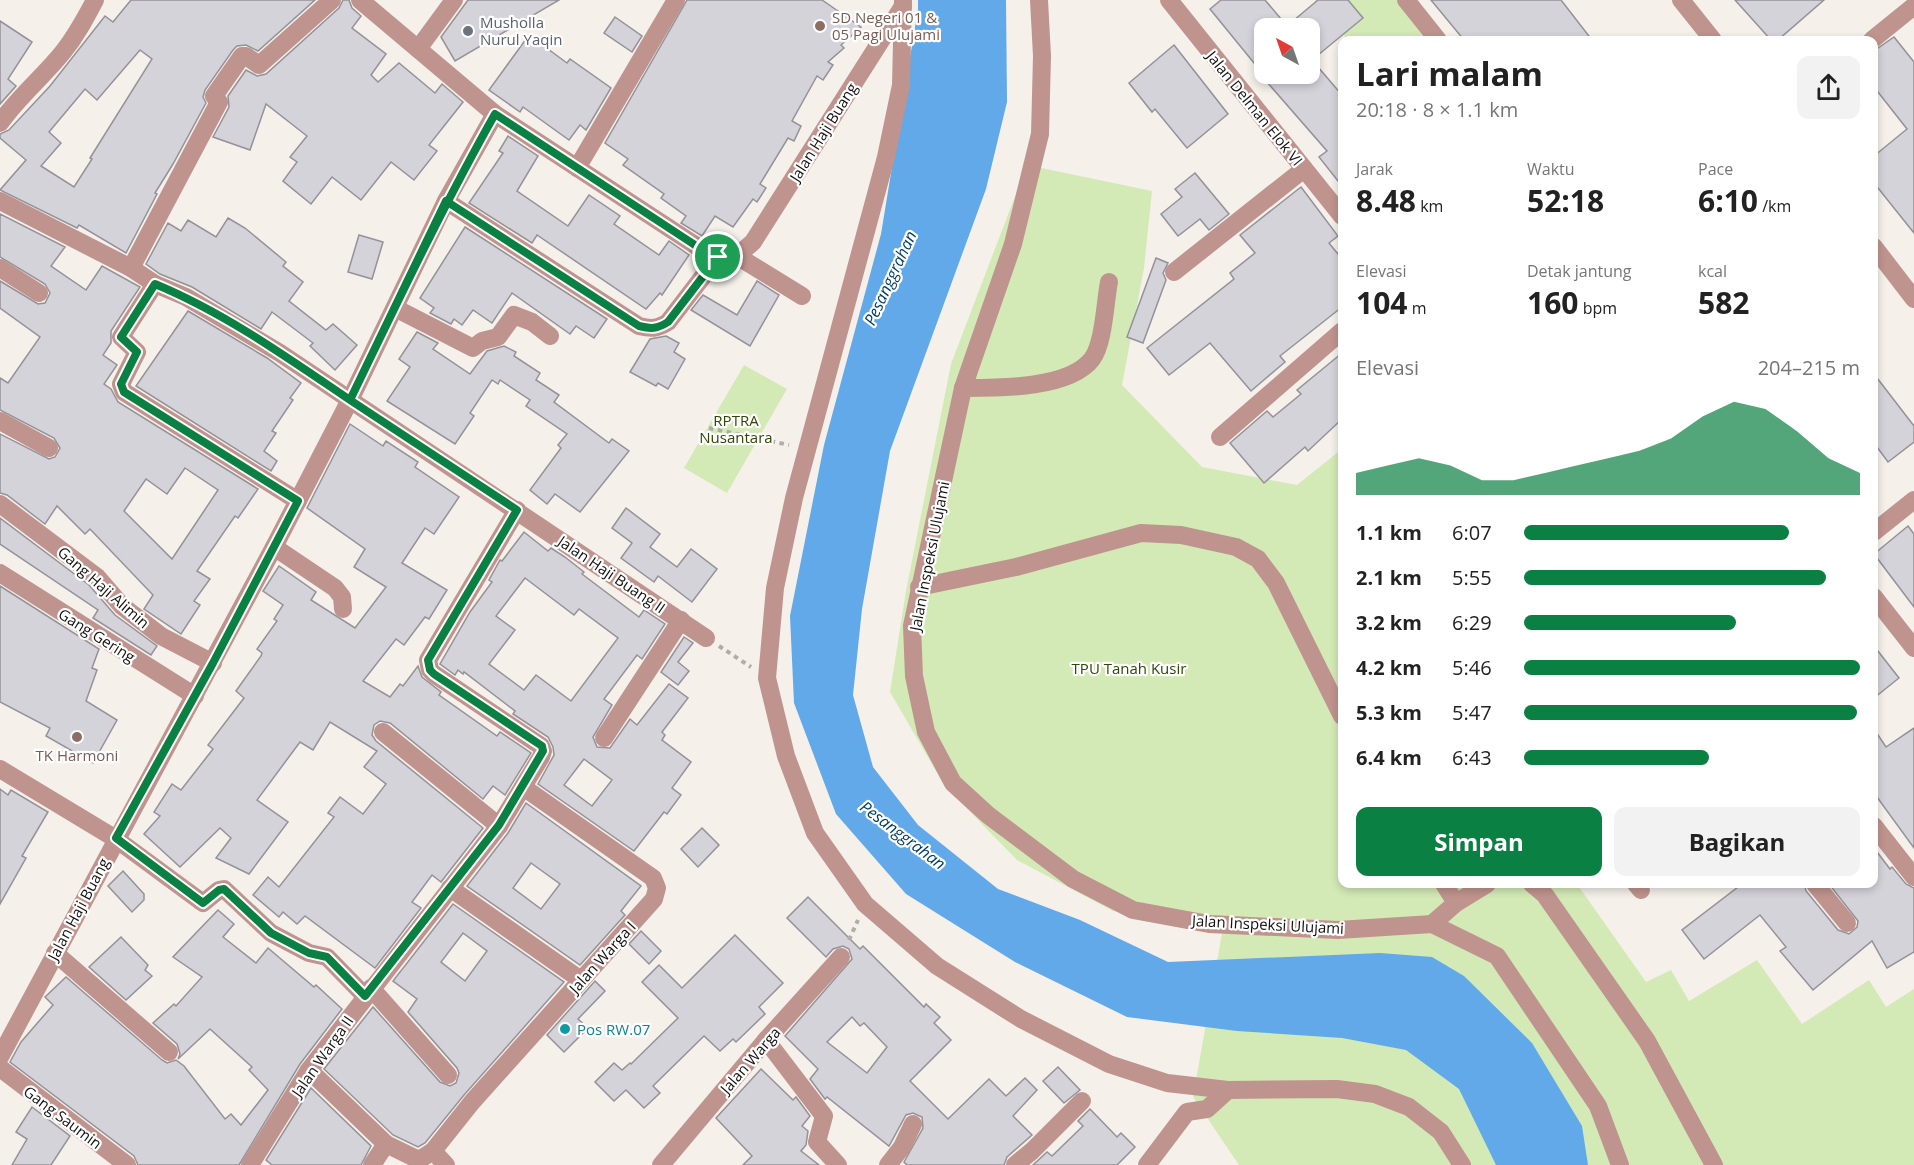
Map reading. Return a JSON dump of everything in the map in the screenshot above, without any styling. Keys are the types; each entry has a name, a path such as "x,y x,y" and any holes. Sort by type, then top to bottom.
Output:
{"street":[{"path":"0,123 73,39 95,0"},
{"path":"131,268 219,102 214,96 242,56 246,56 259,65 332,0"},
{"path":"360,0 495,114 718,257 737,256 802,296"},
{"path":"418,49 453,0"},
{"path":"577,168 676,0"},
{"name":"Jalan Inspeksi Ulujami","path":"1039,0 1042,56 1040,134 1013,244 963,388 912,626 914,676 926,732 953,783 1020,841 1073,879 1133,910 1209,924 1338,930 1432,924 1497,956 1599,1106 1620,1165"},
{"name":"Jalan Delman Elok VI","path":"1169,0 1338,211"},
{"path":"1406,0 1435,36"},
{"path":"1681,0 1710,36"},
{"path":"903,2 901,85 886,157 794,498 775,588 767,678 786,756 815,833 865,904 936,966 1022,1019 1109,1064 1167,1083 1228,1090 1337,1089 1374,1094 1409,1107 1442,1132 1462,1165"},
{"name":"Jalan Haji Buang","path":"737,256 753,242 903,2"},
{"path":"1877,36 1908,10"},
{"name":"Jalan Haji Buang","path":"0,1057 274,547 350,400 446,201 495,114"},
{"path":"1174,272 1304,169"},
{"name":"Jalan Haji Buang II","path":"0,201 131,268 155,284 186,297 280,353 706,638"},
{"path":"446,201 639,326 648,328 657,328 668,322 718,257"},
{"path":"1878,252 1914,299"},
{"path":"0,268 39,293"},
{"path":"963,388 1011,388 1070,376 1082,369 1092,358 1098,344 1108,282"},
{"path":"155,284 121,337 137,352 121,384 124,392 298,501"},
{"path":"395,308 473,348 482,341 498,337 514,315 532,322 550,336"},
{"path":"1220,436 1338,334"},
{"path":"1,423 49,448"},
{"path":"1878,529 1914,500"},
{"name":"Gang Haji Alimin","path":"0,504 97,578 122,606 161,636 213,663"},
{"name":"Jalan Warga II","path":"254,1164 309,1070 499,825 543,751 542,746 434,674 428,664 428,660 517,510"},
{"path":"920,587 1016,567 1141,533 1181,535 1236,547 1258,559 1276,583 1338,708"},
{"path":"274,547 335,588 342,597 344,609"},
{"name":"Gang Gering","path":"0,573 195,696"},
{"path":"1878,602 1914,648"},
{"path":"604,738 681,620"},
{"path":"383,732 499,825"},
{"path":"0,769 116,838 203,903 219,890 224,889 271,933 309,953 327,957 368,992 448,1075"},
{"name":"Jalan Warga I","path":"426,1155 654,899 657,888 653,878 523,788"},
{"path":"1878,831 1914,877"},
{"path":"450,888 581,980"},
{"path":"1447,888 1456,903"},
{"path":"1432,924 1456,903 1480,888"},
{"path":"1537,888 1545,895 1647,1041 1714,1165"},
{"path":"1818,888 1847,923"},
{"path":"55,953 170,1052"},
{"name":"Jalan Warga","path":"661,1165 766,1040 841,957"},
{"path":"766,1040 824,1116 817,1142 838,1165"},
{"name":"Gang Saumin","path":"0,1068 127,1165"},
{"path":"309,1070 386,1144 426,1155 446,1165"},
{"path":"1147,1165 1184,1115 1207,1109 1228,1090"},
{"path":"1015,1165 1082,1101"},
{"path":"888,1165 902,1147 912,1124"},
{"path":"372,1165 386,1144"}],"path":[{"path":"709,428 781,443"},
{"path":"706,638 767,678"},
{"path":"841,957 865,904"}],"green space":[{"path":"1315,0 1399,0 1428,36 1345,36"},
{"name":"TPU Tanah Kusir","path":"1027,165 1152,191 1144,268 1122,385 1202,467 1297,485 1338,452 1338,888 1580,888 1646,982 1671,970 1689,1001 1757,960 1802,1024 1869,980 1886,1007 1914,989 1914,1165 1239,1165 1193,1097 1223,928 1113,911 1017,860 944,785 890,692 906,591 951,364"},
{"name":"RPTRA Nusantara","path":"744,365 787,389 727,493 684,468"}],"water":[{"name":"Pesanggrahan","path":"918,0 1006,0 1007,102 986,189 890,451 862,609 853,695 873,767 918,825 998,889 1080,920 1168,962 1380,953 1432,957 1464,976 1532,1043 1582,1126 1588,1165 1496,1165 1459,1089 1406,1050 1342,1038 1237,1031 1127,1017 1015,962 906,894 836,814 794,703 790,616 824,445 881,234"}],"building":[{"path":"131,0 315,0 258,51 246,45 237,46 233,50 205,90 203,97 206,103 155,193 157,194 126,253 79,225 77,228 0,190 26,160 0,138 0,134 9,130 50,86 105,16 113,22","holes":["140,50 152,59 74,187 41,166 61,143 49,132 85,89 97,100"]},
{"path":"343,0 349,0 352,8 361,16 352,28 386,54 371,75 378,82 399,63 435,93 442,84 463,102 429,145 437,151 414,180 391,162 361,200 332,177 311,204 283,181 297,162 290,157 307,136 266,104 250,150 213,137 229,107 228,96 246,70 257,76 266,74 339,8"},
{"path":"468,0 559,0 455,61 441,37"},
{"path":"687,0 822,0 861,27 841,45 844,48 828,62 833,65 823,80 817,76 792,121 801,126 794,141 788,138 760,184 766,188 757,202 753,199 733,227 715,216 702,236 681,223 686,216 661,198 664,194 623,165 628,159 605,143"},
{"path":"1221,0 1265,0 1280,18 1254,18 1254,63 1210,9"},
{"path":"1318,0 1348,0 1363,18 1341,36 1338,36 1338,39 1320,53 1320,18 1297,18"},
{"path":"1431,0 1561,0 1589,36 1461,36"},
{"path":"1735,0 1824,0 1783,36 1767,36"},
{"path":"615,17 642,36 632,52 604,33"},
{"path":"0,21 32,42 8,79 16,86 0,104"},
{"path":"529,35 567,63 570,59 611,88 586,130 580,125 569,140 523,107 520,112 489,90"},
{"path":"1894,37 1914,62 1914,233 1878,188 1878,153 1907,129 1878,92 1878,48"},
{"path":"1174,45 1228,114 1187,148 1155,109 1152,112 1129,83"},
{"path":"1320,69 1338,90 1338,181 1319,157 1327,151 1269,84 1320,84"},
{"path":"508,136 538,156 517,191 568,226 589,195 620,216 614,224 659,255 669,241 689,255 662,295 660,293 646,309 537,235 532,243 469,203 503,153 499,151"},
{"path":"1195,173 1229,214 1209,230 1200,219 1178,236 1161,214 1182,197 1175,189"},
{"path":"1301,187 1338,236 1329,243 1338,254 1338,310 1280,356 1285,362 1251,391 1210,343 1169,375 1147,348 1234,279 1230,273 1255,253 1240,235"},
{"path":"0,214 65,247 51,266 86,290 102,266 140,287 111,331 111,343 103,355 117,365 104,384 111,389 118,402 258,489 238,518 235,516 197,571 210,579 194,601 200,605 181,634 144,609 153,595 90,529 85,534 57,506 45,524 7,495 0,493 0,434 49,459 55,457 60,448 54,438 0,410 0,378 8,383 40,337 0,308 0,281 38,304 45,303 50,293 45,284 0,257","holes":["185,468 218,490 172,559 124,511 146,479 167,494"]},
{"path":"228,218 245,228 286,262 283,266 303,282 289,301 326,330 333,324 357,345 335,370 310,346 313,343 272,312 261,329 192,287 160,274 146,264 168,223 181,231 188,220 216,237"},
{"path":"465,227 607,319 594,338 576,326 570,334 512,293 492,323 473,310 462,325 454,319 451,324 430,313 434,308 420,298"},
{"path":"359,235 383,242 372,279 348,272"},
{"path":"1156,258 1168,263 1163,273 1166,280 1143,343 1127,337"},
{"path":"757,281 779,295 750,346 691,310 703,295 737,315"},
{"path":"188,311 267,358 301,383 290,398 293,400 272,431 276,433 264,451 277,461 271,471 136,386"},
{"path":"417,332 438,343 433,349 470,374 487,351 504,346 516,352 514,356 540,373 536,380 559,395 554,402 609,443 612,439 629,451 580,512 555,494 547,504 530,490 561,448 558,445 567,434 526,406 530,400 500,380 498,384 492,380 470,413 474,416 455,444 387,401 410,367 399,359"},
{"path":"666,336 679,343 674,352 685,359 668,389 658,383 656,386 630,372 650,339"},
{"path":"1338,356 1338,423 1308,451 1305,447 1264,483 1230,443 1267,411 1273,417 1301,394 1297,390"},
{"path":"1878,379 1914,426 1914,442 1888,462 1878,448"},
{"path":"350,424 383,446 386,441 418,462 415,467 459,497 434,534 425,528 402,563 447,590 429,619 425,617 404,645 396,639 363,681 390,697 400,684 403,686 418,666 422,677 441,692 439,695 497,736 500,732 531,753 505,795 493,786 483,799 390,723 380,721 374,725 372,735 376,741 483,828 441,882 432,875 412,902 421,908 375,968 305,916 297,924 283,912 279,917 253,895 268,877 279,887 334,817 328,813 340,797 363,814 386,784 364,767 377,751 330,722 313,750 300,742 257,800 288,822 249,874 216,858 231,838 220,828 180,867 144,834 160,816 154,812 172,784 181,790 213,749 208,745 244,698 236,691 261,656 262,653 257,649 277,621 274,619 283,605 263,591 279,566 316,592 311,600 355,628 386,587 354,567 365,549 307,508"},
{"path":"626,508 660,534 650,547 677,567 691,549 717,569 692,602 658,576 654,582 621,558 632,543 612,528"},
{"path":"0,518 89,585 115,615 157,646 151,655 93,618 98,610 0,544"},
{"path":"1908,526 1914,534 1914,607 1878,559 1878,551"},
{"path":"524,532 548,551 551,548 565,557 584,572 582,574 639,617 644,610 665,624 642,659 637,655 604,699 612,705 593,737 597,747 610,748 630,719 637,725 669,684 688,698 662,732 665,735 662,740 691,762 672,788 681,795 667,814 664,812 634,851 538,784 554,755 548,737 513,714 515,711 464,672 463,674 458,670 455,675 440,664 470,612 492,582 489,580 500,560 502,561","holes":["525,578 574,615 579,609 618,638 571,701 536,675 524,690 489,664 515,630 496,616","584,759 612,780 592,806 564,785"]},
{"path":"0,586 99,649 92,668 97,670 86,701 117,720 93,763 46,736 50,728 0,702"},
{"path":"684,637 693,643 678,662 689,671 678,685 661,672"},
{"path":"1878,651 1899,678 1878,695"},
{"path":"1914,728 1914,848 1878,798 1878,735 1886,747"},
{"path":"0,789 8,795 11,790 48,812 22,856 26,858 0,904"},
{"path":"526,803 641,886 621,911 625,915 580,965 467,886 508,833","holes":["531,863 560,884 541,909 513,888"]},
{"path":"702,828 719,845 698,867 681,849"},
{"path":"1878,853 1890,869 1892,867 1906,884 1914,888 1914,952 1887,968 1872,941 1813,990 1780,951 1786,947 1760,915 1704,959 1682,930 1737,888 1805,888 1838,930 1849,934 1857,927 1858,921 1832,888 1878,888"},
{"path":"123,871 144,894 144,900 132,912 108,886"},
{"path":"808,897 860,949 863,946 924,1007 926,1004 940,1017 934,1023 951,1040 910,1081 948,1119 989,1079 1006,1096 1025,1078 1037,1090 1013,1116 1032,1135 1007,1157 1004,1165 907,1165 904,1162 923,1128 922,1117 913,1113 906,1115 889,1146 827,1097 825,1099 810,1079 818,1069 785,1036 852,959 849,949 843,946 833,949 826,957 787,918","holes":["852,1017 860,1026 864,1023 887,1047 867,1073 827,1042"]},
{"path":"453,904 564,982 464,1095 425,1143 418,1147 393,1135 324,1069 373,1007 440,1082 450,1086 456,1083 459,1073 457,1068 408,1012 417,999 393,981","holes":["463,933 487,951 465,981 441,962"]},
{"path":"218,910 234,924 223,937 256,963 268,948 314,987 316,985 342,1009 300,1064 239,1165 138,1165 134,1156 10,1062 21,1042 53,1005 45,997 66,977 162,1060 167,1063 176,1060 184,1066 225,1119 231,1114 241,1125 268,1090 249,1070 252,1067 210,1029 178,1059 180,1054 177,1044 153,1023 174,1004 176,1006 202,977 173,957"},
{"path":"641,931 661,951 649,964 629,944"},
{"path":"735,935 783,983 759,1007 765,1014 736,1042 733,1039 720,1051 704,1036 653,1086 660,1093 644,1108 626,1090 614,1101 595,1082 614,1063 622,1070 631,1064 678,1018 642,982 659,965 682,988"},
{"path":"121,937 148,965 145,970 152,976 126,1000 89,967"},
{"name":"Pos RW.07","path":"595,981 605,991 578,1019 588,1028 564,1052 547,1035"},
{"path":"1058,1067 1080,1090 1064,1103 1043,1081"},
{"path":"761,1069 793,1100 796,1097 810,1116 802,1126 808,1131 806,1145 801,1151 819,1165 743,1165 752,1156 716,1118"},
{"path":"311,1088 371,1146 361,1165 272,1165 266,1160"},
{"path":"32,1107 70,1136 51,1165 12,1165 27,1139 16,1132"},
{"path":"1090,1109 1117,1137 1121,1133 1135,1147 1117,1165 1033,1165 1047,1152 1052,1156 1083,1126 1078,1121"}],"place":[{"name":"SD Negeri 01 & 05 Pagi Ulujami","path":"820,26"},
{"name":"Musholla Nurul Yaqin","path":"468,31"},
{"name":"TK Harmoni","path":"77,737"},
{"name":"Pos RW.07","path":"565,1029"}],"route":[{"path":"718,257 668,322 657,328 648,328 639,326 446,201 350,400 280,353 186,297 155,284 121,337 137,352 123,379 121,388 298,501 213,663 116,838 203,903 219,890 224,889 271,933 309,953 327,957 365,996 499,825 543,751 542,746 434,674 428,664 428,660 517,510 350,400 395,308 446,201 495,114 698,247 718,257"}]}
